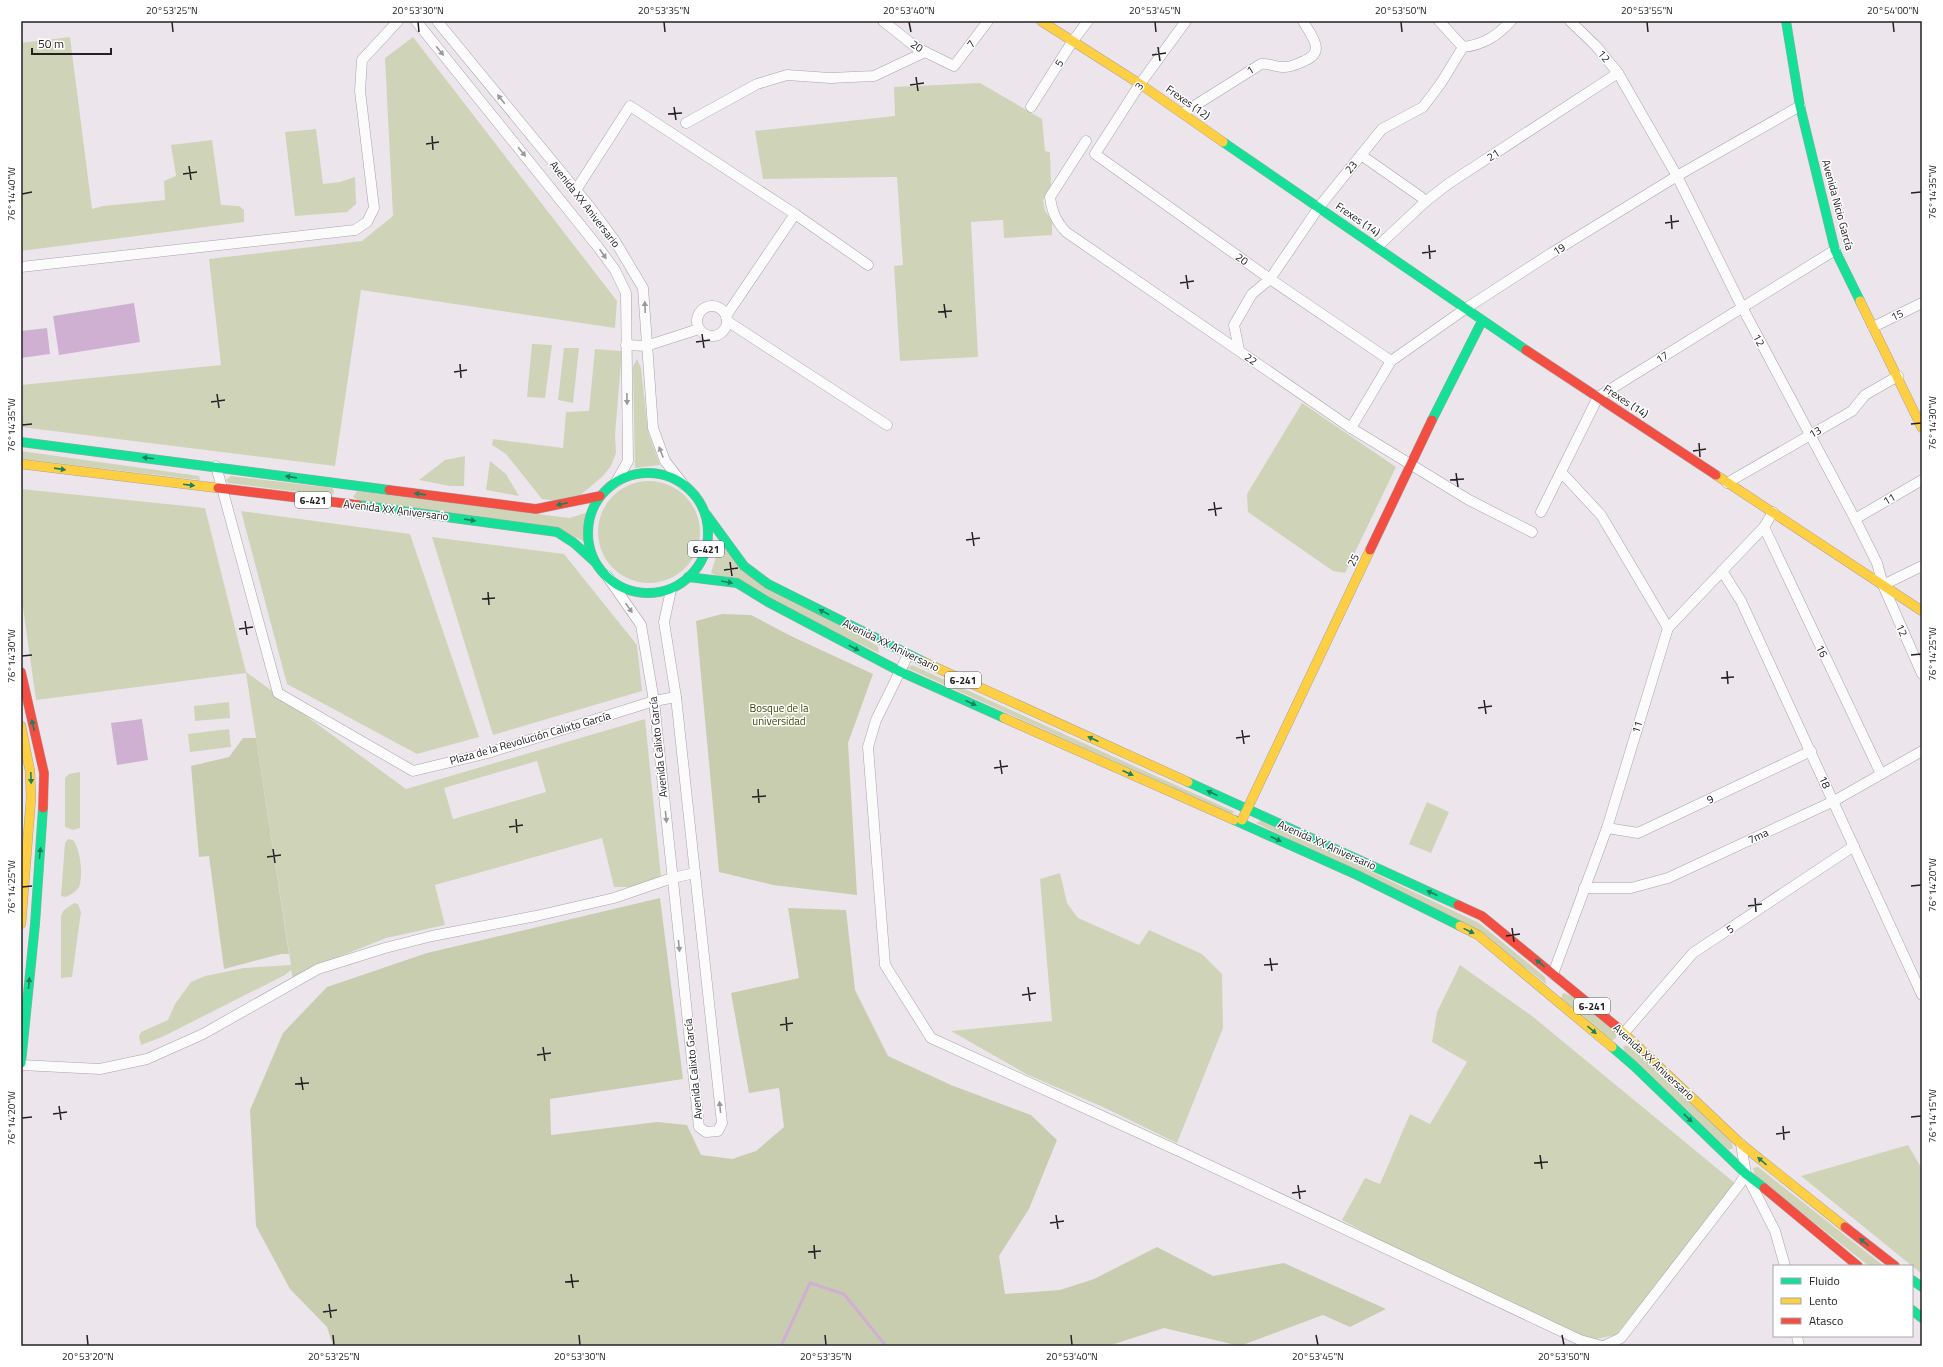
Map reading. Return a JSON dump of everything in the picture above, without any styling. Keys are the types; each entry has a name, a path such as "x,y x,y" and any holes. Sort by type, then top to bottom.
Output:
{"main road":[{"name":"Frexes (12)","path":"1042,21 1072,42 1140,84 1318,207"},
{"name":"Avenida Nicio García","path":"1786,21 1800,106 1835,250 1898,376 1922,428"},
{"name":"Frexes (14)","path":"1318,207 1482,321 1922,611"},
{"name":"25","path":"1240,823 1410,465 1482,321"},
{"name":"Avenida XX Aniversario","path":"21,442 216,466 536,510 600,496"},
{"name":"Avenida XX Aniversario","path":"21,464 414,512 557,532 574,543 595,562 610,580 630,591 651,594 671,590 688,578 703,560 709,537 706,514"},
{"name":"Avenida XX Aniversario","path":"595,562 588,540 590,517 600,496 616,482 633,475 650,472 667,476 683,484 697,497 706,514 744,566 768,584 908,655 1482,916 1624,1033 1741,1144 1894,1265"},
{"name":"Avenida XX Aniversario","path":"688,578 738,583 768,602 901,672 1357,875 1478,935 1634,1066 1746,1174 1857,1265"},
{"path":"21,672 44,773 42,833 24,1009 21,1064"},
{"path":"21,726 30,771 31,798 21,924"},
{"path":"1913,1281 1922,1288"},
{"path":"1913,1311 1922,1318"}],"street":[{"path":"21,267 355,230 367,222 374,208 360,91 362,60 398,21"},
{"name":"Avenida XX Aniversario","path":"416,21 598,247 615,270 626,293 628,460 616,482"},
{"name":"Avenida XX Aniversario","path":"437,21 576,190 615,241 643,288 653,428 665,461 683,484"},
{"name":"20","path":"883,21 917,48 954,66"},
{"name":"7","path":"954,66 988,21"},
{"name":"5","path":"1032,107 1072,42 1088,21"},
{"name":"3","path":"1095,154 1140,84 1185,21"},
{"name":"1","path":"1182,113 1255,66 1270,63 1281,67 1288,67 1310,58 1315,54 1317,46 1303,21"},
{"path":"1439,21 1463,47 1476,46 1487,41 1504,29 1511,21"},
{"name":"12","path":"1570,21 1596,46 1618,73 1677,176 1742,307 1877,563 1882,585 1922,674"},
{"name":"23","path":"1238,350 1234,325 1252,294 1270,279 1318,207 1382,130 1423,107 1441,83 1463,47"},
{"path":"686,123 757,84 787,75 830,78 874,76 925,52"},
{"name":"21","path":"1377,247 1425,202 1448,184 1618,73"},
{"path":"576,190 630,106 795,214 868,265"},
{"name":"19","path":"1351,428 1391,361 1465,309 1677,176 1800,106"},
{"name":"22","path":"1086,141 1050,197 1051,207 1056,222 1066,232 1351,428 1469,500 1532,532"},
{"name":"20","path":"1095,154 1270,279 1391,361"},
{"path":"1361,155 1421,197 1425,202"},
{"path":"795,214 727,318 724,330 716,336 706,335 697,325 697,316 703,308 712,305 720,308 727,318 887,425"},
{"name":"17","path":"1598,397 1835,250"},
{"name":"15","path":"1873,326 1922,303"},
{"path":"626,346 646,346 699,329"},
{"name":"13","path":"1727,483 1852,411 1864,395 1898,376"},
{"path":"1540,512 1598,397"},
{"name":"Plaza de la Revolución Calixto García","path":"216,466 278,693 413,771 488,753 654,701 676,697"},
{"path":"1561,472 1601,515 1668,628"},
{"name":"11","path":"1855,519 1922,480"},
{"name":"11","path":"1553,974 1607,828 1668,628 1764,527 1773,512"},
{"name":"16","path":"1764,527 1881,774"},
{"path":"1882,585 1922,566"},
{"name":"18","path":"1722,571 1741,601 1922,995"},
{"name":"Avenida Calixto García","path":"607,576 641,625 654,701 699,1127 706,1132 718,1131 722,1123 676,697 664,622 671,590"},
{"path":"908,655 901,672 876,720 868,747 884,965 931,1038 1188,1155 1580,1340 1603,1346 1621,1338 1709,1227 1746,1174"},
{"name":"7ma","path":"1584,888 1631,888 1668,878 1834,801 1922,751"},
{"name":"9","path":"1607,828 1638,833 1811,752"},
{"name":"5","path":"1624,1033 1693,953 1854,846"},
{"path":"21,1064 100,1069 147,1059 203,1034 318,969 385,948 432,936 536,916 614,898 672,878 695,873"},
{"path":"1741,1144 1746,1174 1775,1231 1785,1265"}],"green space":[{"path":"70,37 92,209 103,206 165,200 164,181 176,176 171,145 212,140 221,205 239,206 244,210 244,222 21,251 21,43"},
{"path":"413,37 617,301 615,328 361,290 335,466 21,427 21,385 221,365 209,259 362,241 393,216 385,58"},
{"path":"980,83 1042,119 1045,151 1050,152 1051,185 1043,200 1045,211 1052,220 1052,235 1004,238 1003,220 971,222 978,357 900,361 894,266 903,265 897,177 763,179 755,131 895,116 894,87"},
{"path":"316,129 323,184 340,182 355,177 356,204 347,212 295,216 285,132"},
{"path":"532,344 552,345 545,398 527,397"},
{"path":"564,348 579,348 573,403 558,400"},
{"path":"595,349 622,351 615,435 616,453 611,466 603,476 577,498 557,501 542,499 506,454 492,445 493,439 563,448 566,412 589,411"},
{"path":"637,359 641,368 648,432 660,465 635,468 633,367"},
{"path":"1302,403 1396,467 1345,573 1333,571 1248,512 1247,494"},
{"path":"21,451 199,476 200,480 21,459"},
{"path":"465,456 464,486 450,486 419,480 445,460"},
{"path":"490,461 506,474 519,496 486,490"},
{"path":"231,476 333,488 334,493 329,496 228,483 226,480"},
{"path":"649,481 669,485 685,496 696,512 700,532 696,552 685,568 669,579 649,583 629,579 613,568 602,552 598,532 602,512 613,496 629,485"},
{"path":"21,489 205,508 246,672 406,789 645,719 662,887 614,887 602,838 435,885 445,925 386,938 336,958 313,971 293,979 291,970 285,975 162,1037 141,1045 139,1036 141,1032 168,1020 175,1004 191,982 205,976 244,968 291,965 246,673 36,700 21,593","holes":["537,761 546,792 453,819 444,788"]},
{"path":"357,491 569,518 586,513 586,543 578,538 358,500 353,497"},
{"path":"241,511 410,534 479,737 417,754 287,684"},
{"path":"432,537 564,554 637,645 642,691 493,735"},
{"path":"721,541 743,572 878,646 879,653 711,573"},
{"name":"Bosque de la universidad","path":"722,614 751,615 791,636 873,674 848,743 857,895 773,885 719,872 696,621"},
{"path":"912,665 1235,812 1231,814 907,668"},
{"path":"229,702 230,718 195,721 194,706"},
{"path":"229,729 231,747 190,752 188,734"},
{"path":"243,738 256,738 289,954 281,954 224,969 209,856 199,857 191,766 229,757"},
{"path":"80,772 80,828 73,830 65,827 65,778 69,774"},
{"path":"1427,802 1449,812 1431,853 1409,844"},
{"path":"1262,820 1479,923 1545,977 1546,984 1479,931 1256,823"},
{"path":"68,839 73,840 77,849 80,861 81,879 77,890 66,897 61,896 65,843"},
{"path":"1060,873 1067,903 1078,918 1139,945 1149,930 1202,954 1222,974 1223,1028 1177,1143 1103,1107 1028,1075 951,1031 1052,1021 1040,879"},
{"path":"660,898 683,1079 550,1099 551,1135 657,1122 687,1125 701,1155 733,1159 756,1151 784,1127 779,1088 749,1093 731,993 799,978 788,908 846,910 855,990 888,1056 951,1085 1031,1115 1057,1140 1029,1209 999,1256 1005,1294 1060,1290 1094,1279 1157,1247 1213,1276 1284,1263 1386,1309 1350,1327 1323,1315 1240,1346 1164,1328 1108,1346 333,1346 327,1327 290,1289 256,1226 250,1110 283,1033 327,987 427,953"},
{"path":"74,903 78,904 81,912 72,977 61,978 61,916 63,911"},
{"path":"1460,965 1532,1016 1736,1184 1616,1335 1591,1340 1406,1254 1342,1220 1365,1178 1380,1184 1410,1114 1430,1124 1467,1062 1432,1042 1437,1012"},
{"path":"1563,993 1570,995 1616,1032 1616,1038 1611,1041 1561,999"},
{"path":"1630,1045 1731,1141 1733,1148 1729,1150 1625,1053 1623,1046"},
{"path":"1908,1145 1922,1169 1922,1274 1913,1267 1913,1265 1911,1265 1801,1176"},
{"path":"1758,1167 1883,1265 1868,1265 1755,1176 1753,1168"}],"shaded area":[{"path":"134,303 140,342 59,355 53,316"},
{"path":"47,328 50,354 21,358 21,331"},
{"path":"142,719 148,760 117,765 111,723"}],"waterway":[{"path":"781,1346 810,1283 844,1294 886,1346"}],"traffic: fast":[{"path":"1786,21 1800,106 1835,250 1860,301"},
{"path":"1223,142 1526,350"},
{"path":"1432,420 1482,321"},
{"path":"21,442 389,490"},
{"path":"648,473 660,474 671,478 681,483 690,491 698,500 703,510 707,521 708,533 707,545 703,556 698,566 690,575 681,583 671,588 660,592 648,593 636,592 625,588 615,583 606,575 598,566 593,556 589,545 588,533 589,521 593,510 598,500 606,491 615,483 625,478 636,474 648,473"},
{"path":"358,505 557,532 574,543 595,562"},
{"path":"706,514 744,566 768,584 924,662"},
{"path":"688,577 737,583 768,602 901,672 1004,718"},
{"path":"1188,782 1458,905"},
{"path":"21,1063 35,924 43,808"},
{"path":"1234,820 1357,875 1460,926"},
{"path":"1612,1047 1634,1066 1746,1174 1764,1188"},
{"path":"1913,1281 1922,1287"},
{"path":"1913,1311 1922,1318"}],"traffic: slow":[{"path":"1041,21 1140,84 1223,142"},
{"path":"1860,301 1922,428"},
{"path":"21,464 218,488"},
{"path":"1716,475 1922,611"},
{"path":"1242,820 1370,550"},
{"path":"924,662 1188,782"},
{"path":"1004,718 1234,820"},
{"path":"21,726 30,771 31,798 21,924"},
{"path":"1460,926 1478,935 1612,1047"},
{"path":"1617,1027 1741,1144 1845,1227"}],"traffic: jam":[{"path":"1526,350 1716,475"},
{"path":"1370,550 1432,420"},
{"path":"218,488 358,505"},
{"path":"389,490 536,509 600,496"},
{"path":"21,672 44,773 43,808"},
{"path":"1458,905 1482,916 1617,1027"},
{"path":"1764,1188 1857,1265"},
{"path":"1845,1227 1894,1265"}]}
